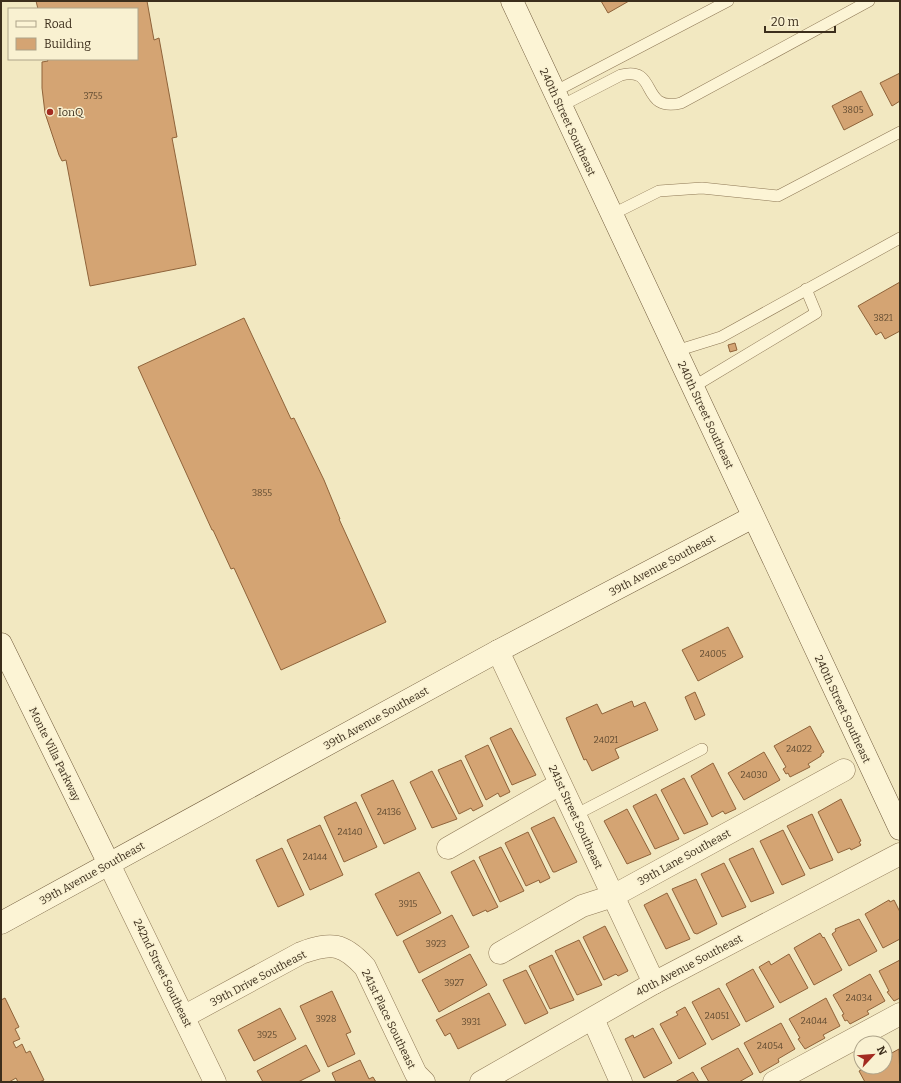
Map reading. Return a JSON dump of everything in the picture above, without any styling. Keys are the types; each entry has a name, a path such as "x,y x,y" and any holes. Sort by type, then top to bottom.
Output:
{"street":[{"name":"240th Street Southeast","path":"512,1 753,517 854,764 900,829"},
{"name":"39th Avenue Southeast","path":"1,923 498,651 753,517"},
{"name":"Monte Villa Parkway","path":"1,644 109,864"},
{"name":"241st Street Southeast","path":"498,651 654,984"},
{"name":"39th Lane Southeast","path":"500,953 582,906 613,896 854,764"},
{"path":"448,848 560,784"},
{"name":"40th Avenue Southeast","path":"481,1082 654,984 900,854"},
{"name":"242nd Street Southeast","path":"109,864 185,1016 215,1082"},
{"name":"39th Drive Southeast","path":"185,1016 302,953 320,946 333,946"},
{"name":"241st Place Southeast","path":"333,946 352,953 365,967 416,1074 424,1082"},
{"path":"774,1082 900,1014"},
{"path":"593,1019 621,1082"}],"lane":[{"path":"558,99 728,1"},
{"path":"558,99 620,75 636,73 643,77 653,97 662,103 672,105 681,103 869,1"},
{"path":"611,215 659,191 702,188 778,196 900,132"},
{"path":"676,351 721,337 900,238"},
{"path":"693,387 816,313 806,289"},
{"path":"575,815 702,748"}],"building":[{"path":"36,1 147,1 154,40 159,38 177,137 172,138 196,265 90,286 66,160 62,161 59,155 45,113 42,88 42,62 48,60 138,60 138,8 38,8"},
{"path":"601,1 629,1 608,13"},
{"path":"900,73 900,101 892,106 880,83"},
{"path":"861,91 873,115 844,130 832,106"},
{"path":"900,282 900,331 885,339 881,332 876,335 858,306"},
{"path":"244,318 291,419 294,418 324,480 339,519 386,622 281,670 234,568 231,569 212,530 138,367"},
{"path":"735,343 737,350 730,352 728,345"},
{"path":"728,627 743,657 698,681 682,650"},
{"path":"695,692 705,715 695,720 685,697"},
{"path":"632,701 634,707 645,702 658,730 615,749 619,758 592,771 586,759 584,760 566,718 597,704 602,714"},
{"path":"810,726 824,752 821,756 808,764 810,767 790,777 783,769 786,767 774,746"},
{"path":"511,728 536,775 512,785 490,738"},
{"path":"488,745 510,792 500,797 498,793 486,800 465,756"},
{"path":"764,752 780,780 744,800 728,773"},
{"path":"461,760 483,806 473,811 471,808 459,814 438,770"},
{"path":"713,763 736,809 725,814 723,811 712,817 691,776"},
{"path":"432,771 457,819 432,828 410,782"},
{"path":"684,778 708,824 684,834 661,790"},
{"path":"393,780 416,829 384,844 361,795"},
{"path":"656,794 679,839 655,849 633,806"},
{"path":"841,799 861,841 859,842 861,845 851,850 850,848 838,853 818,812"},
{"path":"356,802 377,847 344,862 324,817"},
{"path":"627,809 651,854 627,864 604,821"},
{"path":"812,814 833,860 810,869 787,826"},
{"path":"554,817 577,862 553,872 531,828"},
{"path":"320,825 343,875 310,890 287,840"},
{"path":"783,830 805,875 782,885 760,841"},
{"path":"528,832 550,878 540,883 539,880 526,886 505,843"},
{"path":"501,847 524,891 500,902 479,857"},
{"path":"282,848 304,895 278,907 256,860"},
{"path":"753,848 774,893 751,902 729,859"},
{"path":"474,860 498,907 487,912 486,910 473,916 451,872"},
{"path":"724,863 746,907 722,917 701,874"},
{"path":"419,872 441,913 397,936 375,894"},
{"path":"696,879 717,924 697,934 694,933 672,889"},
{"path":"667,893 690,939 666,949 644,905"},
{"path":"889,900 890,902 894,900 900,912 900,939 883,948 865,914"},
{"path":"452,915 469,947 419,973 403,941"},
{"path":"859,919 877,951 849,966 832,934 836,931 835,929"},
{"path":"605,926 628,971 618,976 616,974 604,980 583,937"},
{"path":"820,933 823,938 824,937 842,970 814,985 794,948"},
{"path":"579,940 602,985 577,995 555,951"},
{"path":"470,954 487,985 439,1012 422,980"},
{"path":"789,954 808,988 780,1003 759,967 769,961 771,965"},
{"path":"552,955 574,1000 550,1009 529,966"},
{"path":"900,960 900,998 894,1001 887,992 889,991 879,971"},
{"path":"753,969 774,1007 746,1022 726,984"},
{"path":"526,970 548,1013 525,1024 503,980"},
{"path":"870,974 885,1001 867,1011 869,1014 850,1024 847,1020 845,1021 842,1015 844,1014 833,995"},
{"path":"719,988 740,1025 712,1040 692,1002"},
{"path":"332,991 351,1032 346,1034 355,1054 328,1067 300,1006"},
{"path":"489,993 506,1025 458,1049 450,1033 445,1036 436,1020"},
{"path":"5,998 19,1027 15,1029 20,1039 13,1042 16,1048 22,1044 26,1053 30,1051 44,1080 39,1082 18,1082 16,1078 9,1082 1,1082 1,1000"},
{"path":"826,998 840,1026 823,1035 825,1038 805,1049 798,1039 800,1038 789,1019"},
{"path":"685,1007 706,1044 679,1059 660,1024 678,1015 676,1012"},
{"path":"280,1008 296,1039 254,1061 238,1030"},
{"path":"781,1023 795,1049 778,1059 779,1062 760,1073 744,1043"},
{"path":"653,1028 672,1063 644,1078 625,1039 633,1035 634,1038"},
{"path":"306,1045 320,1071 298,1082 263,1082 257,1071"},
{"path":"738,1048 753,1074 739,1082 709,1082 701,1068"},
{"path":"899,1049 900,1082 865,1082 861,1075 893,1075 893,1052"},
{"path":"360,1060 369,1079 373,1077 376,1082 336,1082 332,1073"},
{"path":"693,1072 699,1082 675,1082"}],"place":[{"name":"IonQ","path":"50,112"}]}
